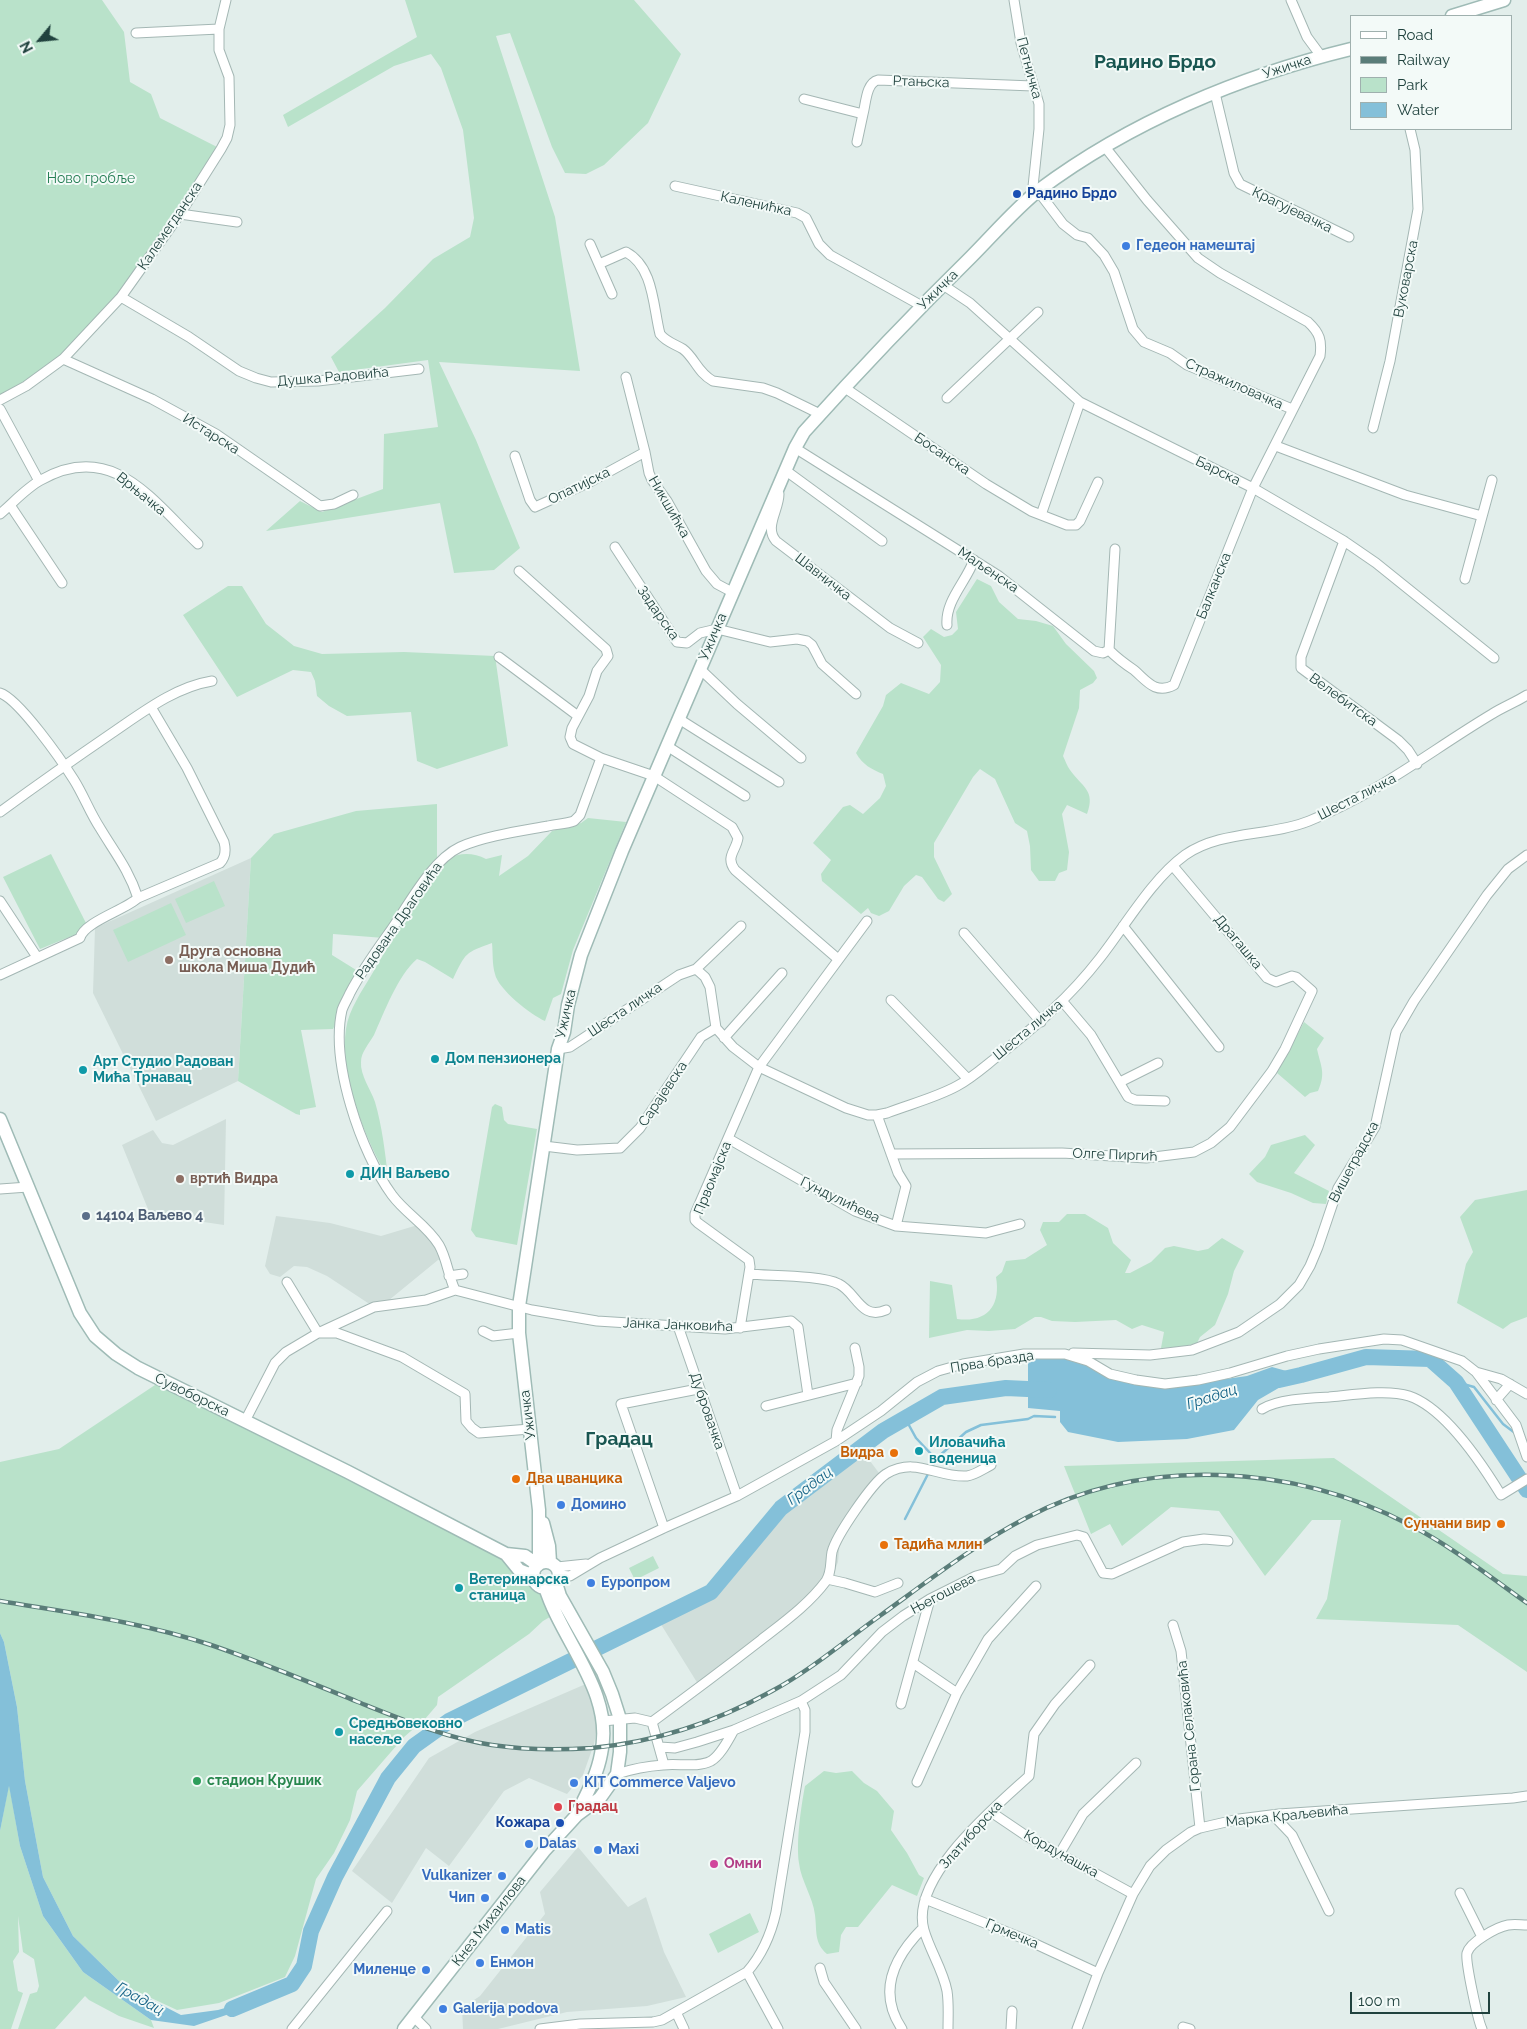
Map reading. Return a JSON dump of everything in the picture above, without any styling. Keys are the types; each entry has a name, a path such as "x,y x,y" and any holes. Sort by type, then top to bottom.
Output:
{"main road":[{"path":"1455,15 1504,0"},
{"name":"Ужичка","path":"547,1572 549,1546 539,1510 519,1333 519,1306 558,1049 564,1032 568,1005 581,955 654,776 795,448 804,432 820,414 943,284 1035,193 1105,148 1149,123 1214,93 1320,56 1350,49"},
{"name":"Сувоборска","path":"0,1119 80,1313 95,1336 116,1354 138,1368 348,1472 506,1554 519,1570 547,1572"},
{"name":"Кнез Михаилова","path":"404,2029 544,1851 577,1815 600,1798 617,1774 620,1752 620,1718 612,1694 603,1672 547,1572"},
{"name":"Кнез Михаилова","path":"547,1572 555,1614 601,1705 603,1721 602,1753 595,1777 577,1815"}],"street":[{"name":"Калемегданска","path":"0,400 26,386 63,358 120,297 180,214 221,150 229,132 229,77 219,50 220,29 226,0"},
{"name":"Петничка","path":"1014,0 1020,43 1039,104 1035,193"},
{"path":"1291,0 1307,37 1320,56"},
{"path":"136,33 220,29"},
{"name":"Ртањска","path":"857,142 870,86 878,80 1033,86"},
{"name":"Крагујевачка","path":"1214,93 1234,173 1240,184 1349,237"},
{"path":"804,99 863,114"},
{"name":"Вуковарска","path":"1373,428 1390,361 1418,209 1415,150 1410,130"},
{"path":"1105,148 1198,258 1220,273 1308,322 1318,333 1322,345 1320,356 1292,409"},
{"name":"Каленићка","path":"675,186 798,213 806,218 819,244 830,255 922,306"},
{"name":"Стражиловачка","path":"1035,193 1063,224 1077,235 1088,238 1104,255 1114,272 1133,329 1144,342 1170,353 1186,365 1292,409 1276,446 1253,488"},
{"path":"180,214 237,222"},
{"path":"590,244 612,294"},
{"path":"599,264 626,252 641,264 650,290 660,334 664,340 687,353 702,374 713,380 770,390 820,414"},
{"name":"Барска","path":"943,284 970,303 1080,402 1253,488 1344,541 1376,563 1494,658"},
{"name":"Душка Радовића","path":"120,297 189,337 239,371 271,382 318,381 419,369"},
{"path":"947,398 1038,312"},
{"name":"Истарска","path":"63,358 152,399 216,434 320,506 334,504 353,495"},
{"name":"Никшићка","path":"626,377 646,452 649,473 671,508 694,553 717,584 732,592"},
{"name":"Босанска","path":"845,388 986,484 1041,515 1067,526 1076,525 1080,521 1098,482"},
{"path":"1041,515 1080,402"},
{"path":"0,409 39,481"},
{"path":"1276,446 1404,495 1482,516"},
{"name":"Маљенска","path":"795,448 1020,591 1094,651 1103,653 1109,650 1136,672 1142,680 1154,687 1162,688 1174,685"},
{"name":"Опатијска","path":"515,456 530,500 535,507 590,482 646,452"},
{"name":"Врњачка","path":"0,514 39,481 67,469 91,466 115,472 141,490 198,544"},
{"path":"785,470 882,540"},
{"path":"1465,579 1492,480"},
{"name":"Балканска","path":"1174,685 1253,488"},
{"name":"Шавничка","path":"776,489 779,498 770,533 776,541 890,628 918,642"},
{"path":"10,505 62,583"},
{"name":"Велебитска","path":"1344,541 1301,657 1301,668 1398,740 1408,750 1417,764"},
{"name":"Задарска","path":"614,547 677,642 687,643 700,633 717,629"},
{"path":"1109,650 1115,549"},
{"path":"947,625 946,614 948,608 965,580 974,560"},
{"path":"519,571 606,649 608,656 597,671 589,696 572,728 571,740 573,744 601,758 654,776 732,827 738,838 730,856 735,870 838,959"},
{"path":"717,629 770,642 797,639 807,641 812,645 822,664 856,694"},
{"path":"499,657 578,716"},
{"path":"700,668 737,704 801,758"},
{"path":"0,812 151,707 180,690 198,683 212,681"},
{"path":"0,693 10,698 35,727 74,780 99,827 132,878 138,898"},
{"name":"Шеста личка","path":"877,1115 947,1091 968,1079 1041,1022 1062,1002 1100,958 1123,926 1173,866 1194,850 1211,842 1286,829 1308,822 1376,790 1493,713 1527,695"},
{"path":"0,974 80,938 85,928 131,904 138,898 220,863 223,860 226,849 224,842 188,768 151,707"},
{"path":"679,719 779,782"},
{"path":"667,746 745,796"},
{"name":"Радована Драговића","path":"455,1290 449,1276 446,1259 439,1245 426,1227 402,1207 392,1195 379,1175 358,1127 346,1083 340,1044 342,1009 361,973 439,862 461,847 480,840 574,821 580,815 601,758"},
{"name":"Вишеградска","path":"1065,1354 1107,1352 1150,1354 1192,1350 1239,1332 1280,1304 1299,1285 1318,1247 1338,1188 1375,1128 1396,1032 1414,1001 1486,894 1508,869 1527,855"},
{"name":"Драгашка","path":"1173,866 1267,978 1276,982 1292,976 1296,977 1312,991"},
{"path":"0,901 37,957"},
{"name":"Првомајска","path":"740,1328 749,1274 749,1260 695,1220 695,1214 759,1067 867,921"},
{"path":"741,926 696,969 705,976 710,987 716,1028 733,1047 759,1067 846,1108 877,1115 898,1174 906,1186 896,1226"},
{"path":"1123,926 1219,1047"},
{"path":"964,932 1041,1022"},
{"name":"Шеста личка","path":"558,1049 570,1047 679,975 696,969"},
{"path":"724,1038 782,973"},
{"name":"Олге Пиргић","path":"891,1154 1062,1154 1146,1158 1194,1152 1211,1143 1230,1127 1272,1071 1285,1050 1312,991"},
{"path":"891,1000 968,1079"},
{"path":"1062,1002 1091,1035 1128,1097 1132,1099 1165,1101"},
{"name":"Сарајевска","path":"544,1146 577,1150 620,1148 640,1128 701,1037 716,1028"},
{"path":"1120,1082 1158,1063"},
{"name":"Гундулићева","path":"729,1139 855,1211 896,1226 986,1233 1020,1224"},
{"path":"0,1189 28,1187"},
{"path":"449,1276 463,1274"},
{"path":"749,1274 826,1279 842,1285 866,1310 880,1313 886,1310"},
{"path":"287,1282 318,1333"},
{"path":"245,1421 280,1356 318,1333 374,1307 426,1300 455,1290"},
{"name":"Јанка Јанковића","path":"455,1290 532,1310 597,1321 724,1329 791,1321 798,1327 808,1394"},
{"name":"Дубровачка","path":"678,1326 698,1389 737,1496"},
{"path":"483,1331 493,1336 519,1333"},
{"path":"318,1333 336,1333 402,1357 458,1389 465,1394 466,1421 479,1433 530,1429"},
{"name":"Прва бразда","path":"547,1572 570,1576 591,1563 664,1528 737,1496 836,1441 881,1411 917,1382 938,1371 963,1364 1024,1354 1065,1354 1088,1361 1110,1374 1165,1384 1198,1380 1230,1373 1287,1356 1319,1349 1384,1339 1402,1340 1462,1361 1476,1372 1513,1420 1527,1457"},
{"path":"836,1441 837,1430 857,1383 859,1367 855,1348"},
{"path":"1476,1372 1485,1373 1527,1394"},
{"path":"766,1406 857,1383"},
{"path":"1496,1400 1510,1384"},
{"path":"664,1528 621,1404 698,1389"},
{"path":"1262,1409 1268,1405 1306,1399 1363,1394 1409,1396 1435,1411 1467,1444 1501,1495 1527,1479"},
{"path":"652,1722 774,1630 814,1595 827,1580 832,1550 848,1520 884,1476 896,1469 910,1466 970,1476 991,1465"},
{"name":"Његошева","path":"660,1747 675,1748 697,1742 734,1730 801,1702 841,1676 882,1632 903,1616 930,1599 976,1576 1001,1569 1015,1556 1037,1545 1058,1538 1077,1535 1084,1537 1103,1573 1112,1574 1184,1542 1204,1538 1228,1541"},
{"path":"827,1580 875,1592 898,1583"},
{"path":"917,1782 957,1693 988,1639 1036,1586"},
{"path":"901,1704 914,1663 930,1599"},
{"name":"Горана Селаковића","path":"1173,1625 1181,1651 1200,1828"},
{"path":"914,1663 957,1693"},
{"name":"Златиборска","path":"948,2029 949,2004 947,1991 923,1928 925,1899 935,1876 945,1861 991,1812 1029,1776 1034,1734 1055,1704 1090,1665"},
{"path":"540,2029 580,2024 653,2022 676,2012 746,1972 765,1946 776,1912 805,1732 805,1710 801,1702"},
{"path":"603,1721 635,1718 652,1722"},
{"path":"652,1722 664,1765"},
{"path":"617,1774 633,1769 704,1763 712,1760 725,1746 734,1730"},
{"path":"1060,1853 1083,1814 1136,1763"},
{"name":"Марка Краљевића","path":"1077,2029 1098,1972 1133,1894 1150,1866 1181,1838 1200,1828 1239,1819 1273,1815 1527,1796"},
{"name":"Кордунашка","path":"991,1812 1025,1835 1133,1894"},
{"path":"1273,1815 1292,1835 1329,1911"},
{"path":"1460,1894 1482,1937"},
{"name":"Грмечка","path":"925,1899 1027,1940 1098,1972"},
{"path":"292,2029 387,1911"},
{"path":"1482,2029 1467,1958 1469,1949 1482,1937 1505,1925 1527,1925"},
{"path":"902,2029 895,2016 889,1983 899,1961 923,1928"},
{"path":"820,1968 824,1982 856,2029"},
{"path":"746,1972 778,2029"},
{"path":"1011,2029 1012,2010"},
{"path":"676,2012 684,2029"},
{"path":"414,2016 426,2029"}],"shaded area":[{"name":"Друга основна школа Миша Дудић","path":"251,858 238,1081 156,1121 93,993 95,928"},
{"name":"вртић Видра","path":"226,1119 224,1225 150,1214 122,1145 153,1130 162,1143 173,1145"},
{"path":"276,1216 330,1223 381,1236 421,1224 446,1259 438,1260 383,1305 374,1307 327,1276 307,1267 294,1266 280,1277 270,1274 265,1266"},
{"path":"864,1453 882,1477 840,1541 838,1562 835,1570 807,1599 698,1684 657,1618 722,1586 792,1502"},
{"path":"588,1683 600,1712 594,1744 583,1775 567,1794 529,1778 504,1791 449,1866 426,1848 392,1903 352,1871 429,1758 475,1732"},
{"path":"578,1847 628,1907 646,1897 664,1952 686,1997 647,2006 567,2012 498,2029 463,2029 462,2008 480,1996 545,1914 540,1892"}],"green space":[{"name":"Ново гробље","path":"0,0 102,0 124,32 130,82 151,94 160,118 221,149 121,297 63,359 0,400"},
{"path":"405,0 634,0 681,54 648,123 604,165 586,174 565,173 552,147 510,33 496,36 555,217 580,371 439,362 476,440 520,548 494,570 454,573 440,503 266,531 300,501 322,512 383,489 384,434 438,427 428,360 339,372 331,357 385,308 433,259 470,237 474,218 463,130 441,68 431,54 394,66 288,127 283,115 417,37"},
{"path":"977,579 991,586 999,602 1018,619 1036,621 1053,626 1066,644 1094,671 1097,678 1093,683 1080,690 1079,708 1063,756 1069,768 1089,794 1087,814 1067,805 1062,814 1069,852 1067,870 1059,873 1055,881 1039,881 1031,870 1027,831 1015,823 995,779 980,769 973,777 934,843 934,857 952,894 944,902 938,899 922,877 916,875 904,886 889,911 879,916 871,913 868,908 861,914 822,881 821,874 831,860 813,843 843,807 850,805 863,814 880,798 886,786 883,774 861,761 856,753 883,706 886,695 901,683 929,694 940,682 941,665 923,637 931,629 944,637 952,635 958,629 956,612"},
{"path":"228,586 242,586 266,624 294,646 322,654 404,652 495,656 508,746 437,769 417,761 411,712 347,716 329,706 317,696 315,681 311,672 293,670 237,697 183,615"},
{"path":"437,804 437,861 384,938 333,934 332,955 361,973 333,1029 301,1030 316,1107 300,1110 300,1115 296,1114 238,1081 251,858 274,834 356,811"},
{"path":"588,818 626,822 573,950 561,994 553,998 545,1021 516,1001 497,980 493,966 492,943 476,949 467,955 453,979 417,959 398,984 361,1058 362,1072 377,1111 388,1177 379,1162 363,1125 350,1085 346,1065 346,1029 356,1000 399,930 448,859 462,854 477,855 486,859 502,855 499,876 528,856 552,831 581,823"},
{"path":"51,854 89,929 40,949 3,877"},
{"path":"214,881 225,906 186,923 175,899"},
{"path":"171,903 186,935 128,962 113,930"},
{"path":"1304,1022 1324,1038 1317,1049 1322,1079 1318,1091 1310,1093 1305,1097 1277,1073"},
{"path":"495,1104 502,1107 504,1120 508,1124 537,1129 517,1245 476,1237 471,1230 492,1107"},
{"path":"1305,1135 1315,1145 1294,1173 1329,1191 1326,1204 1313,1203 1291,1193 1257,1182 1249,1174 1265,1157 1271,1145"},
{"path":"1527,1190 1527,1317 1511,1323 1503,1329 1457,1303 1466,1264 1473,1252 1460,1217 1475,1200"},
{"path":"1067,1214 1085,1214 1108,1228 1113,1243 1131,1260 1125,1273 1130,1273 1151,1262 1165,1248 1174,1246 1198,1251 1208,1249 1222,1238 1244,1251 1234,1271 1228,1294 1215,1325 1200,1337 1197,1343 1182,1347 1161,1348 1164,1332 1142,1325 1132,1329 1116,1320 1075,1322 1052,1321 1035,1317 1015,1329 967,1330 929,1338 930,1281 952,1285 957,1319 967,1320 984,1315 994,1304 997,1287 996,1277 1002,1272 1006,1261 1025,1259 1047,1245 1040,1230 1043,1222 1059,1222"},
{"path":"161,1381 506,1554 541,1586 555,1614 438,1697 437,1705 425,1719 404,1737 357,1791 350,1820 334,1853 316,1879 295,1956 285,1977 219,2003 177,2010 123,1985 73,1936 43,1877 25,1781 17,1707 4,1642 0,1633 0,1462 59,1449"},
{"path":"1334,1458 1503,1574 1527,1576 1527,1672 1458,1625 1316,1619 1327,1599 1341,1520 1312,1520 1265,1576 1219,1511 1171,1507 1122,1546 1110,1524 1091,1534 1064,1466"},
{"path":"653,1556 659,1568 635,1580 629,1568"},
{"path":"824,1771 836,1773 852,1771 864,1783 877,1791 894,1811 891,1830 919,1875 924,1878 917,1896 892,1885 858,1927 846,1927 841,1935 839,1952 827,1954 818,1941 814,1908 802,1876 798,1855 799,1824 805,1786"},
{"path":"9,1784 20,1846 43,1916 83,1972 151,2020 154,2028 119,2016 85,1996 55,2029 18,2029 30,1994 37,1992 39,1986 34,1959 23,1952 18,1916 19,1952 13,1961 18,1991 23,1993 11,2029 0,2029 0,1831"},
{"path":"750,1913 759,1932 718,1953 709,1934"}],"water":[{"path":"1028,1358 1071,1359 1123,1382 1162,1388 1247,1376 1272,1367 1301,1375 1258,1400 1234,1430 1187,1439 1118,1442 1068,1432 1060,1422 1060,1411 1028,1408"},
{"path":"0,1633 4,1642 17,1707 25,1781 43,1877 73,1936 123,1985 181,2015 218,2010 253,2000 235,2012 194,2026 151,2020 83,1972 43,1916 20,1846 9,1786 0,1831"}],"waterway":[{"name":"Градац","path":"1279,1380 1366,1357 1430,1359 1456,1382 1527,1490"},
{"path":"1456,1382 1474,1387 1503,1424 1515,1433"},
{"name":"Градац","path":"232,2009 292,1984 304,1966 311,1931 335,1877 388,1778 414,1746 449,1721 711,1592 781,1508 883,1431 942,1397 1006,1388 1049,1390"},
{"path":"935,1456 937,1458 966,1432 981,1425 1028,1419 1034,1416 1055,1417"},
{"path":"905,1418 916,1438 932,1455"},
{"path":"932,1467 937,1458"},
{"path":"905,1519 929,1472"}],"railway":[{"path":"0,1601 106,1619 185,1637 267,1665 441,1733 475,1742 529,1749 592,1748 639,1741 685,1729 729,1712 801,1674 952,1564 1026,1518 1072,1498 1120,1484 1169,1476 1219,1475 1268,1479 1317,1489 1365,1505 1410,1525 1440,1542 1527,1603"}],"place":[{"name":"Радино Брдо","path":"1017,194"},
{"name":"Гедеон намештај","path":"1126,246"},
{"name":"Друга основна школа Миша Дудић","path":"169,960"},
{"name":"Дом пензионера","path":"435,1059"},
{"name":"Арт Студио Радован Мића Трнавац","path":"83,1070"},
{"name":"ДИН Ваљево","path":"350,1174"},
{"name":"вртић Видра","path":"180,1179"},
{"name":"14104 Ваљево 4","path":"86,1216"},
{"name":"Иловачића воденица","path":"919,1451"},
{"name":"Видра","path":"894,1453"},
{"name":"Два цванцика","path":"516,1479"},
{"name":"Домино","path":"561,1505"},
{"name":"Сунчани вир","path":"1501,1524"},
{"name":"Тадића млин","path":"884,1545"},
{"name":"Еуропром","path":"591,1583"},
{"name":"Ветеринарска станица","path":"459,1588"},
{"name":"Средњовековно насеље","path":"339,1732"},
{"name":"стадион Крушик","path":"197,1781"},
{"name":"KIT Commerce Valjevo","path":"574,1783"},
{"name":"Градац","path":"558,1807"},
{"name":"Кожара","path":"560,1823"},
{"name":"Dalas","path":"529,1844"},
{"name":"Maxi","path":"598,1850"},
{"name":"Омни","path":"714,1864"},
{"name":"Vulkanizer","path":"502,1876"},
{"name":"Чип","path":"485,1898"},
{"name":"Matis","path":"505,1930"},
{"name":"Енмон","path":"480,1963"},
{"name":"Миленце","path":"426,1970"},
{"name":"Galerija podova","path":"443,2009"}],"district":[{"name":"Радино Брдо","path":"1155,62"},
{"name":"Градац","path":"619,1439"}]}
